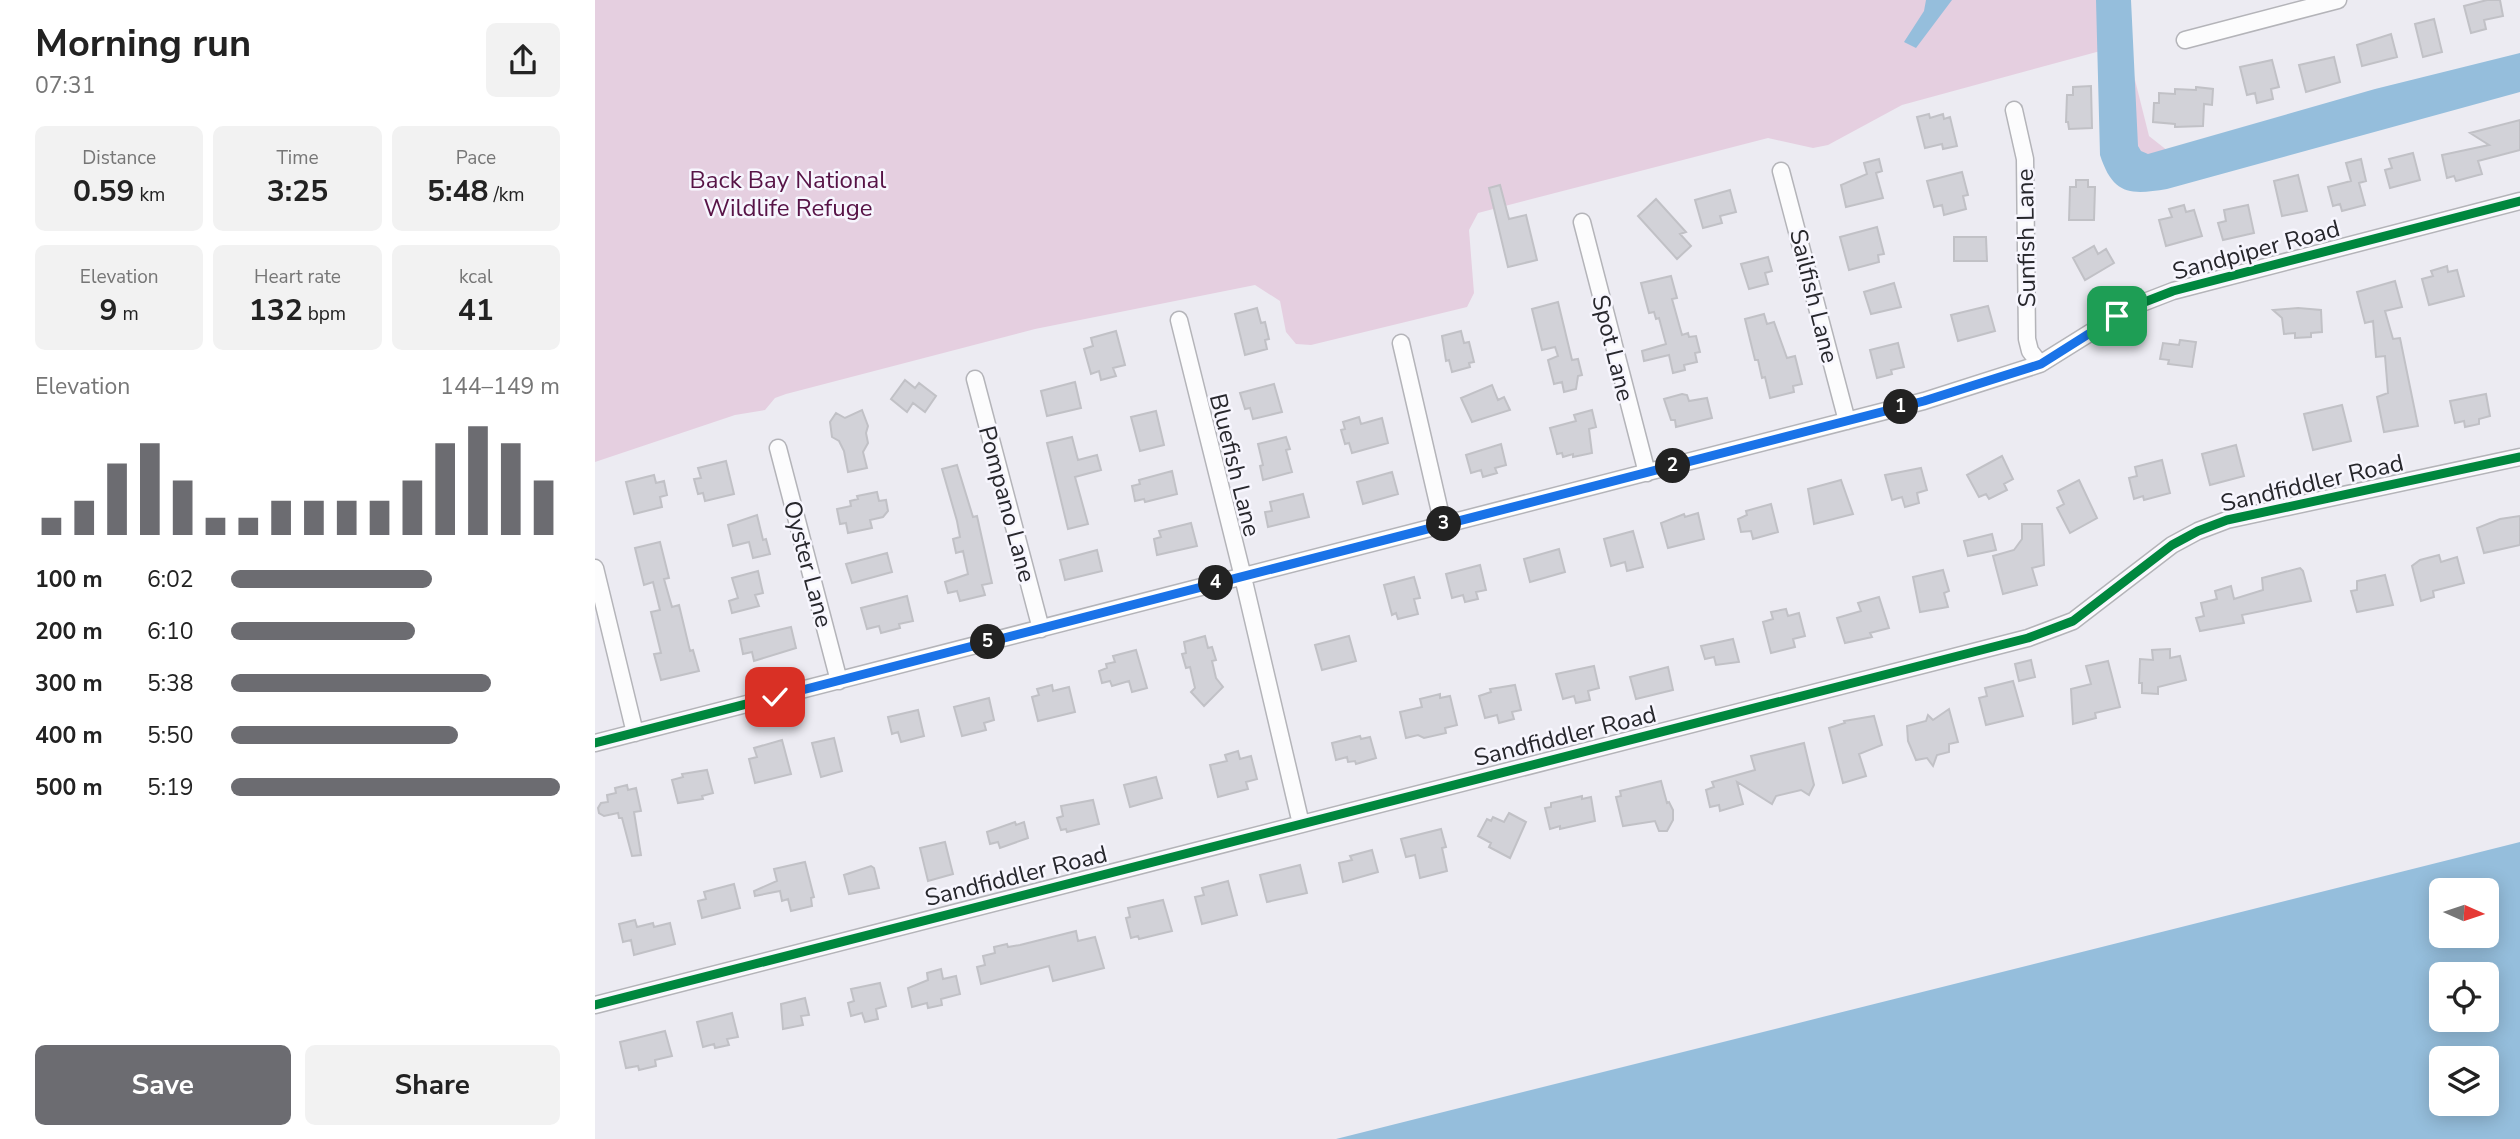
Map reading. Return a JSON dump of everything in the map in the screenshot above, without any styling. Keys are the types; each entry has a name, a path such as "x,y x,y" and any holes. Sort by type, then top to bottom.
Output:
{"street":[{"path":"2185,40 2338,0"},
{"name":"Sunfish Lane","path":"2014,110 2025,159 2027,339 2030,351 2041,364"},
{"name":"Sailfish Lane","path":"1781,171 1847,421"},
{"name":"Sandpiper Road","path":"595,743 1924,401 2041,364 2117,316 2142,303 2173,292 2520,201"},
{"name":"Spot Lane","path":"1581,222 1647,473"},
{"name":"Bluefish Lane","path":"1179,320 1301,824"},
{"path":"1401,343 1443,525"},
{"name":"Pompano Lane","path":"975,379 1041,629"},
{"name":"Oyster Lane","path":"778,448 839,681"},
{"name":"Sandfiddler Road","path":"595,1005 2028,638 2073,621 2172,545 2197,531 2228,520 2520,457"},
{"path":"595,568 635,733"}],"green space":[{"name":"Back Bay National Wildlife Refuge","path":"595,0 2115,0 2149,136 2173,155 2135,168 2104,50 1902,105 1828,145 1813,148 1768,138 1478,213 1469,230 1474,293 1467,307 1311,345 1296,344 1286,332 1280,301 1255,285 1035,329 786,394 775,398 765,410 735,415 595,462"}],"water":[{"path":"1926,0 1952,0 1916,48 1904,42 1924,11"},
{"path":"2096,0 2131,0 2138,146 2148,154 2375,89 2520,53 2520,92 2167,189 2133,191 2117,185 2100,155"},
{"path":"2520,842 2520,1139 1336,1139"}],"building":[{"path":"2487,0 2500,0 2503,16 2484,20 2486,29 2471,33 2464,6"},
{"path":"2434,19 2442,52 2423,57 2415,24"},
{"path":"2391,34 2397,57 2362,66 2357,45"},
{"path":"2334,57 2340,82 2306,92 2299,65"},
{"path":"2272,60 2279,87 2271,89 2273,99 2257,103 2255,93 2247,95 2240,67"},
{"path":"2091,86 2092,128 2069,129 2066,122 2067,95 2073,95 2073,87"},
{"path":"2196,87 2213,89 2212,105 2204,104 2203,126 2175,127 2175,124 2153,122 2154,103 2159,103 2159,93 2175,94 2175,89 2196,90"},
{"path":"1929,114 1930,118 1943,114 1944,119 1950,117 1957,146 1943,149 1942,144 1925,148 1917,117"},
{"path":"2520,120 2520,150 2478,161 2482,174 2456,181 2454,176 2447,178 2442,155 2489,145 2470,133"},
{"path":"2413,153 2420,180 2390,188 2385,170 2392,168 2389,159"},
{"path":"1879,159 1882,171 1876,173 1883,198 1846,207 1841,185 1867,174 1864,163"},
{"path":"2361,159 2366,181 2359,183 2365,205 2342,211 2340,204 2333,206 2328,187 2351,181 2346,163"},
{"path":"1962,172 1968,195 1963,196 1966,209 1944,215 1942,205 1934,207 1927,181"},
{"path":"2298,175 2307,211 2282,216 2274,181"},
{"path":"2076,180 2088,180 2088,187 2095,187 2094,220 2069,220 2070,187 2076,187"},
{"path":"1500,185 1509,219 1526,215 1537,260 1508,267 1489,188"},
{"path":"1730,190 1736,212 1720,216 1722,223 1703,228 1695,200"},
{"path":"1656,199 1686,232 1680,234 1691,246 1677,259 1638,216"},
{"path":"2184,205 2186,212 2194,210 2202,236 2166,246 2159,220 2172,217 2169,209"},
{"path":"2248,205 2254,233 2223,240 2218,223 2226,221 2224,210"},
{"path":"1877,227 1884,254 1878,255 1879,262 1849,270 1840,237"},
{"path":"1954,237 1986,237 1987,261 1954,261"},
{"path":"2094,246 2098,254 2106,249 2114,263 2085,280 2073,258"},
{"path":"1768,257 1772,271 1765,273 1768,284 1749,289 1741,264"},
{"path":"2447,266 2448,272 2457,270 2464,296 2429,305 2422,279 2433,276 2431,271"},
{"path":"1671,276 1677,298 1672,299 1682,335 1688,333 1689,337 1696,336 1700,352 1695,353 1697,362 1684,365 1685,370 1673,373 1669,355 1644,361 1642,351 1666,344 1659,318 1656,319 1654,312 1649,313 1641,283"},
{"path":"2395,281 2402,307 2385,311 2393,339 2400,338 2418,426 2384,432 2377,397 2388,393 2385,356 2376,357 2373,321 2365,323 2357,292"},
{"path":"1894,283 1901,307 1871,314 1864,292"},
{"path":"1558,302 1572,360 1578,359 1582,375 1578,376 1576,389 1564,392 1562,382 1554,384 1548,360 1558,356 1555,347 1542,350 1532,309"},
{"path":"1988,306 1995,331 1958,341 1951,315"},
{"path":"1257,308 1261,323 1265,322 1269,339 1265,340 1267,349 1245,355 1235,314"},
{"path":"2273,310 2321,310 2322,332 2311,333 2311,337 2295,338 2295,333 2284,334 2282,318"},
{"path":"1764,314 1767,324 1774,322 1787,358 1795,356 1802,384 1793,386 1794,392 1770,398 1765,377 1762,378 1758,360 1755,360 1745,319"},
{"path":"1116,331 1125,365 1113,368 1116,376 1101,380 1099,371 1091,374 1084,349 1093,346 1091,338"},
{"path":"1461,331 1464,343 1469,342 1474,362 1469,363 1470,367 1452,372 1449,360 1446,361 1442,336"},
{"path":"2180,340 2196,342 2192,367 2168,364 2169,360 2160,359 2163,343 2179,345"},
{"path":"1898,343 1904,367 1891,370 1892,374 1877,378 1870,350"},
{"path":"905,380 915,388 919,383 936,396 925,412 913,403 907,412 891,399"},
{"path":"1075,382 1081,408 1047,416 1041,391"},
{"path":"1274,384 1282,412 1253,419 1250,408 1245,409 1240,393"},
{"path":"1492,385 1498,400 1504,397 1510,410 1472,422 1461,398"},
{"path":"2486,394 2490,416 2479,419 2479,424 2465,427 2464,421 2455,423 2450,401"},
{"path":"1687,395 1689,401 1707,398 1712,418 1676,427 1664,399"},
{"path":"2342,405 2351,441 2313,450 2304,414"},
{"path":"862,410 868,426 868,443 863,452 867,468 848,472 844,451 839,441 832,437 830,422 836,413 845,418"},
{"path":"1592,410 1596,427 1589,429 1592,453 1573,457 1573,454 1563,457 1562,453 1557,454 1550,428 1576,421 1574,415"},
{"path":"1156,411 1164,445 1140,451 1131,417"},
{"path":"1359,417 1361,424 1382,418 1388,443 1352,453 1349,443 1345,444 1341,430 1345,429 1343,422"},
{"path":"1072,437 1078,460 1097,455 1101,470 1075,477 1088,524 1068,529 1047,443"},
{"path":"1286,437 1290,449 1286,450 1292,472 1263,480 1258,444"},
{"path":"1501,444 1506,465 1495,468 1497,473 1483,477 1481,470 1471,473 1466,455"},
{"path":"2236,445 2244,476 2210,485 2202,454"},
{"path":"2002,456 2013,479 2004,484 2007,490 1989,499 1986,494 1979,497 1967,475"},
{"path":"2162,460 2170,493 2144,500 2143,496 2134,499 2129,478 2137,476 2135,467"},
{"path":"726,461 734,494 705,501 703,493 698,494 694,479 701,478 698,468"},
{"path":"957,465 973,517 977,516 992,583 982,585 985,595 960,601 957,591 948,593 945,582 968,574 963,551 956,553 953,539 960,537 942,469"},
{"path":"1921,468 1927,490 1917,493 1919,503 1905,507 1902,497 1892,500 1885,475"},
{"path":"1172,471 1177,494 1145,502 1144,499 1135,501 1132,486 1140,484 1139,480"},
{"path":"1392,472 1398,494 1363,504 1357,482"},
{"path":"654,475 656,483 664,481 667,495 660,497 662,507 634,514 626,482"},
{"path":"1841,480 1853,514 1814,524 1808,489"},
{"path":"2079,480 2097,518 2070,533 2057,508 2064,504 2058,491"},
{"path":"877,492 879,501 886,500 888,511 883,517 870,520 872,528 848,533 846,523 840,524 837,509 851,506 850,501 858,499 857,496"},
{"path":"1303,494 1309,517 1268,527 1265,512 1272,511 1270,502"},
{"path":"1771,504 1778,532 1753,539 1751,531 1741,532 1738,519 1747,515 1746,511"},
{"path":"1698,513 1704,539 1668,548 1661,523 1684,514 1685,517"},
{"path":"757,515 763,540 766,539 770,554 753,558 749,542 733,546 728,525"},
{"path":"2520,516 2520,545 2484,553 2477,528 2500,519"},
{"path":"1191,523 1197,546 1157,555 1154,539 1161,537 1159,531"},
{"path":"2022,524 2042,524 2044,565 2032,568 2037,585 2003,594 1993,556 2014,550 2022,539"},
{"path":"1633,531 1643,567 1627,571 1625,562 1611,566 1604,539"},
{"path":"1992,534 1996,550 1968,556 1964,541"},
{"path":"660,542 669,578 664,579 672,607 679,605 690,651 693,650 699,671 661,680 654,654 661,653 651,612 660,610 653,582 644,585 635,548"},
{"path":"1559,549 1565,572 1530,582 1524,559"},
{"path":"1097,550 1102,571 1065,580 1060,560"},
{"path":"887,553 892,572 852,583 846,564"},
{"path":"2439,555 2441,562 2457,557 2464,583 2433,591 2434,597 2421,601 2412,566 2420,560"},
{"path":"1480,565 1486,590 1476,592 1478,599 1465,602 1463,595 1452,598 1446,574"},
{"path":"2300,568 2311,601 2242,615 2244,623 2200,631 2196,618 2204,616 2201,603 2217,599 2215,591 2231,586 2234,599 2263,590 2262,578"},
{"path":"1943,570 1949,591 1944,593 1948,607 1920,612 1913,577"},
{"path":"758,571 763,593 755,595 759,606 732,613 729,601 738,598 732,578"},
{"path":"2385,575 2393,605 2357,612 2351,591 2357,590 2357,581"},
{"path":"1414,577 1420,598 1414,599 1418,614 1398,619 1396,613 1392,615 1384,585"},
{"path":"907,596 913,621 899,624 900,628 881,633 879,626 867,629 861,608"},
{"path":"1879,597 1889,628 1870,633 1872,637 1845,643 1837,618 1861,611 1858,603"},
{"path":"1786,609 1788,616 1799,613 1805,636 1793,639 1795,647 1771,653 1763,622 1773,619 1771,612"},
{"path":"791,627 796,648 754,661 752,652 743,654 740,639"},
{"path":"1205,636 1208,648 1212,647 1216,660 1212,661 1216,678 1223,687 1204,706 1191,692 1195,688 1190,667 1186,668 1182,654 1186,653 1184,642"},
{"path":"1349,636 1356,661 1322,670 1315,645"},
{"path":"1733,639 1739,662 1716,665 1714,657 1705,659 1701,646"},
{"path":"2170,649 2170,658 2180,656 2186,680 2158,687 2158,694 2142,693 2142,683 2139,683 2140,659 2153,660 2152,650"},
{"path":"1136,650 1147,688 1132,692 1129,681 1112,686 1110,681 1102,683 1099,671 1107,668 1106,664 1115,662 1113,656"},
{"path":"2031,660 2035,677 2019,681 2015,664"},
{"path":"2108,661 2120,707 2095,713 2096,718 2073,724 2071,689 2091,684 2086,666"},
{"path":"1594,666 1599,688 1588,691 1590,700 1576,703 1574,696 1563,699 1556,674"},
{"path":"1668,667 1673,690 1636,699 1630,677"},
{"path":"2013,681 2023,716 1986,725 1979,698 1987,696 1985,688"},
{"path":"1052,685 1053,691 1069,687 1075,712 1038,721 1032,697 1039,695 1037,689"},
{"path":"1515,685 1521,710 1512,712 1514,719 1499,723 1497,715 1485,718 1479,696 1491,692 1490,689"},
{"path":"1440,694 1440,698 1450,696 1457,725 1445,728 1446,733 1424,738 1418,735 1406,738 1400,712 1422,707 1420,699"},
{"path":"989,698 994,720 984,723 986,730 962,736 954,707"},
{"path":"1949,709 1958,742 1949,744 1949,752 1937,755 1933,766 1927,758 1916,760 1908,741 1907,726 1926,721 1928,715 1933,720"},
{"path":"918,710 924,736 901,742 898,732 892,734 888,717"},
{"path":"1874,716 1882,745 1859,754 1866,776 1843,783 1829,728 1845,723 1844,721"},
{"path":"1360,736 1361,739 1370,737 1376,758 1356,764 1355,761 1348,762 1347,757 1336,760 1332,743"},
{"path":"834,738 842,771 821,777 812,743"},
{"path":"782,740 791,774 755,783 749,759 757,757 754,748"},
{"path":"1804,743 1814,785 1809,795 1801,790 1776,796 1772,804 1737,782 1743,804 1720,811 1719,805 1710,807 1706,790 1714,787 1712,782 1755,770 1751,756"},
{"path":"1238,751 1240,759 1251,756 1257,779 1246,782 1248,789 1218,797 1210,765 1227,761 1225,755"},
{"path":"707,770 713,793 702,796 703,799 678,803 672,780 683,777 682,774"},
{"path":"1156,777 1162,798 1130,807 1124,785"},
{"path":"1661,781 1667,803 1669,802 1673,810 1673,820 1667,831 1659,831 1655,821 1623,826 1616,797 1621,796 1620,791"},
{"path":"627,785 628,790 636,788 641,811 634,812 641,855 632,856 622,818 619,818 618,813 604,816 599,813 598,808 601,803 608,802 607,795 616,793 615,788"},
{"path":"1582,796 1582,799 1591,797 1595,821 1550,829 1545,808 1551,807 1551,803"},
{"path":"1093,800 1099,824 1067,832 1066,829 1061,830 1057,818 1063,816 1061,806"},
{"path":"1509,813 1526,822 1510,858 1489,847 1491,843 1478,836 1487,819 1491,821 1493,817 1504,822"},
{"path":"1015,822 1016,825 1024,822 1028,838 1000,848 998,842 990,844 987,832"},
{"path":"1441,829 1446,847 1442,848 1447,871 1420,878 1415,855 1406,857 1401,839"},
{"path":"945,842 953,874 928,881 920,848"},
{"path":"1372,850 1378,872 1343,882 1339,863 1352,860 1350,856"},
{"path":"805,862 814,897 811,898 812,906 791,911 788,899 782,901 780,891 755,896 754,891 777,881 774,869"},
{"path":"1300,865 1307,893 1267,902 1260,875"},
{"path":"871,866 874,868 879,888 849,894 844,875"},
{"path":"1228,881 1237,915 1202,924 1195,897 1204,895 1202,888"},
{"path":"734,884 740,908 702,918 698,901 706,899 704,892"},
{"path":"1163,900 1172,931 1139,939 1138,936 1131,938 1126,918 1130,917 1128,908"},
{"path":"635,920 637,927 670,923 675,944 634,955 631,940 623,942 619,924"},
{"path":"1076,931 1078,941 1095,937 1104,968 1053,981 1049,966 981,984 977,967 985,965 983,956 995,953 994,947 1020,945"},
{"path":"941,969 943,979 956,976 960,994 941,999 942,1005 928,1008 927,1003 912,1007 908,988 928,980 927,973"},
{"path":"880,983 886,1006 876,1009 878,1019 865,1022 862,1013 851,1016 848,1003 854,1001 851,989"},
{"path":"805,998 809,1015 801,1016 803,1025 783,1029 781,1004"},
{"path":"732,1013 738,1037 727,1039 729,1045 715,1048 714,1044 703,1047 697,1022"},
{"path":"665,1031 672,1056 655,1060 656,1066 639,1070 638,1066 626,1068 620,1042"}],"cycle path":[{"path":"595,743 1924,401 2040,364 2117,316 2173,291 2520,201"},
{"path":"595,1005 2028,638 2073,621 2172,545 2227,520 2520,457"}],"route":[{"path":"775,697 1924,401 2041,364 2117,316"}]}
